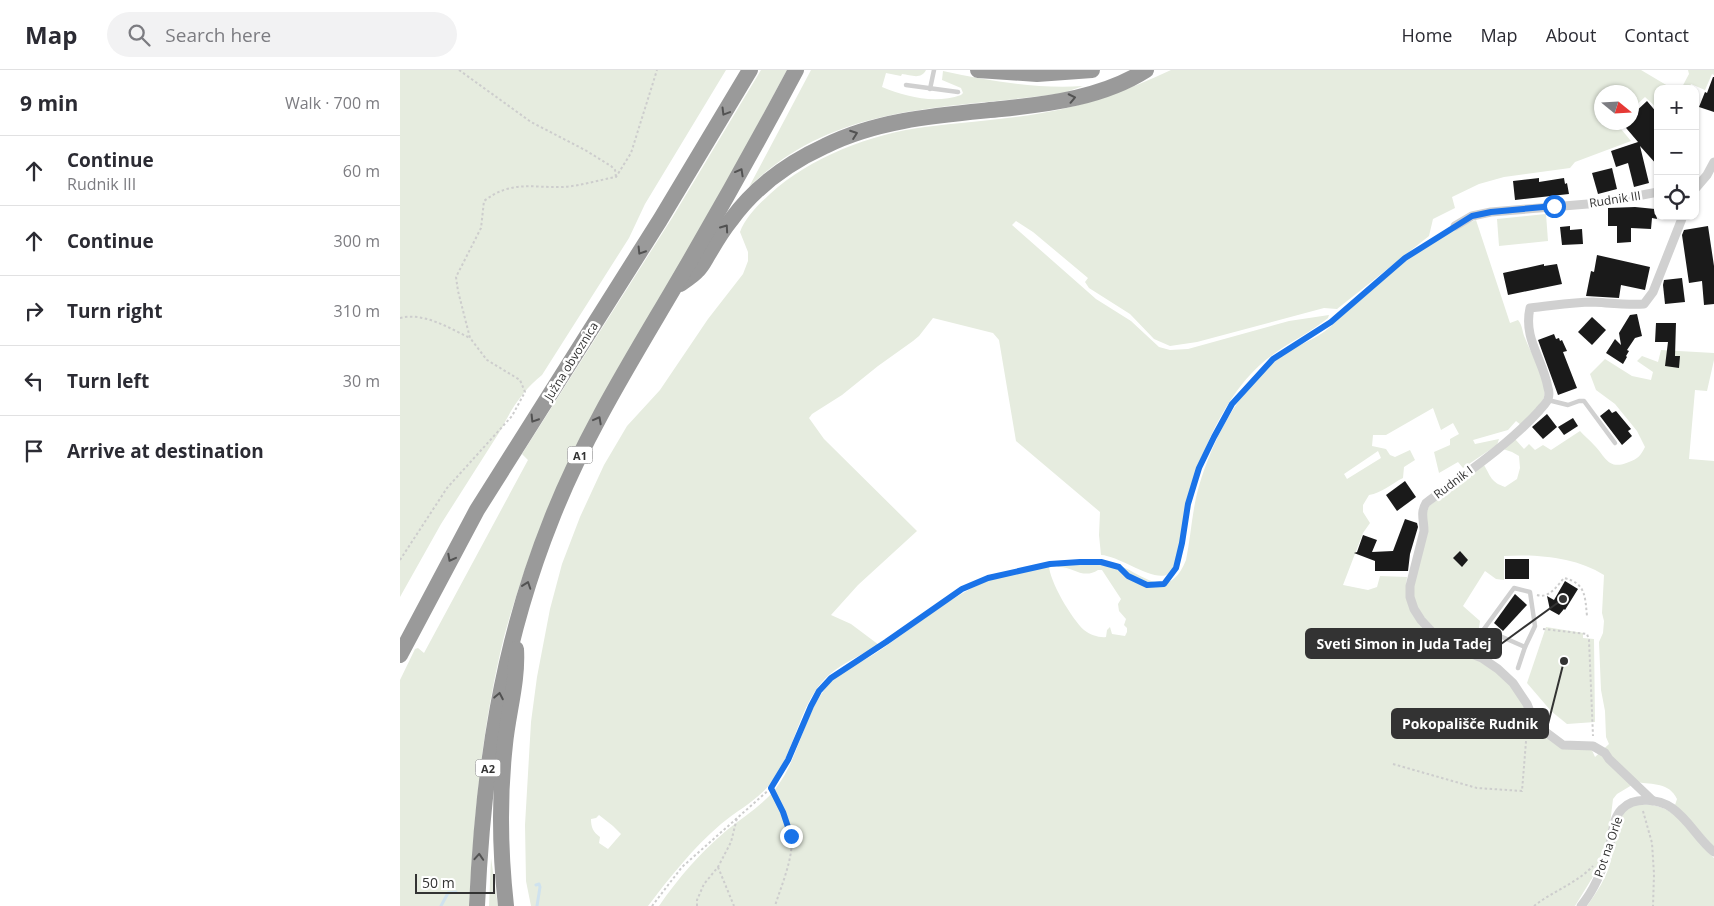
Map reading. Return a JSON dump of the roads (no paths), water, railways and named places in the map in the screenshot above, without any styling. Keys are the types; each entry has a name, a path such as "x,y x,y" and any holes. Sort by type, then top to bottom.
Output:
{"highway":[{"name":"Južna obvoznica","path":"400,656 477,510 655,228 750,70"},
{"name":"A1","path":"506,906 502,863 501,803 507,724 516,673 516,651 513,632 537,558 576,462 618,382 745,164 796,70"},
{"path":"978,70 1038,74 1092,70"},
{"path":"672,290 699,270 722,232 747,200 773,176 826,145 860,132 892,123 934,116 1049,103 1080,97 1109,88 1146,70"},
{"name":"A2","path":"476,906 488,763 497,707 513,632"}],"street":[{"path":"1699,184 1707,175 1714,162"},
{"name":"Rudnik III","path":"1455,226 1472,216 1491,212 1600,203 1654,193"},
{"path":"1548,400 1549,390 1546,378 1528,329 1527,319 1530,308 1563,303 1644,304 1653,292 1681,220"},
{"name":"Rudnik I","path":"1548,400 1520,430 1494,453 1426,503 1422,509 1424,531 1410,586 1410,597 1414,609 1421,620 1433,633 1447,644 1474,654 1498,669 1513,683 1527,704 1535,724 1564,745 1593,746 1605,753 1653,801"},
{"name":"Pot na Orle","path":"1581,906 1591,893 1609,848 1616,817 1623,808 1631,803 1653,801 1671,807 1681,815 1714,852"}],"lane":[{"path":"930,89 934,70"},
{"path":"906,85 958,92"},
{"path":"1548,400 1568,405 1584,400 1615,443"},
{"path":"1474,654 1484,629 1514,588 1530,592 1534,626 1518,668"},
{"path":"1484,629 1526,647"}],"waterway":[{"path":"536,885 539,884 540,887 537,906"},
{"path":"441,906 448,893 456,892"}],"place":[{"name":"Sveti Simon in Juda Tadej","path":"1563,599"},
{"name":"Pokopališče Rudnik","path":"1564,661"}]}
